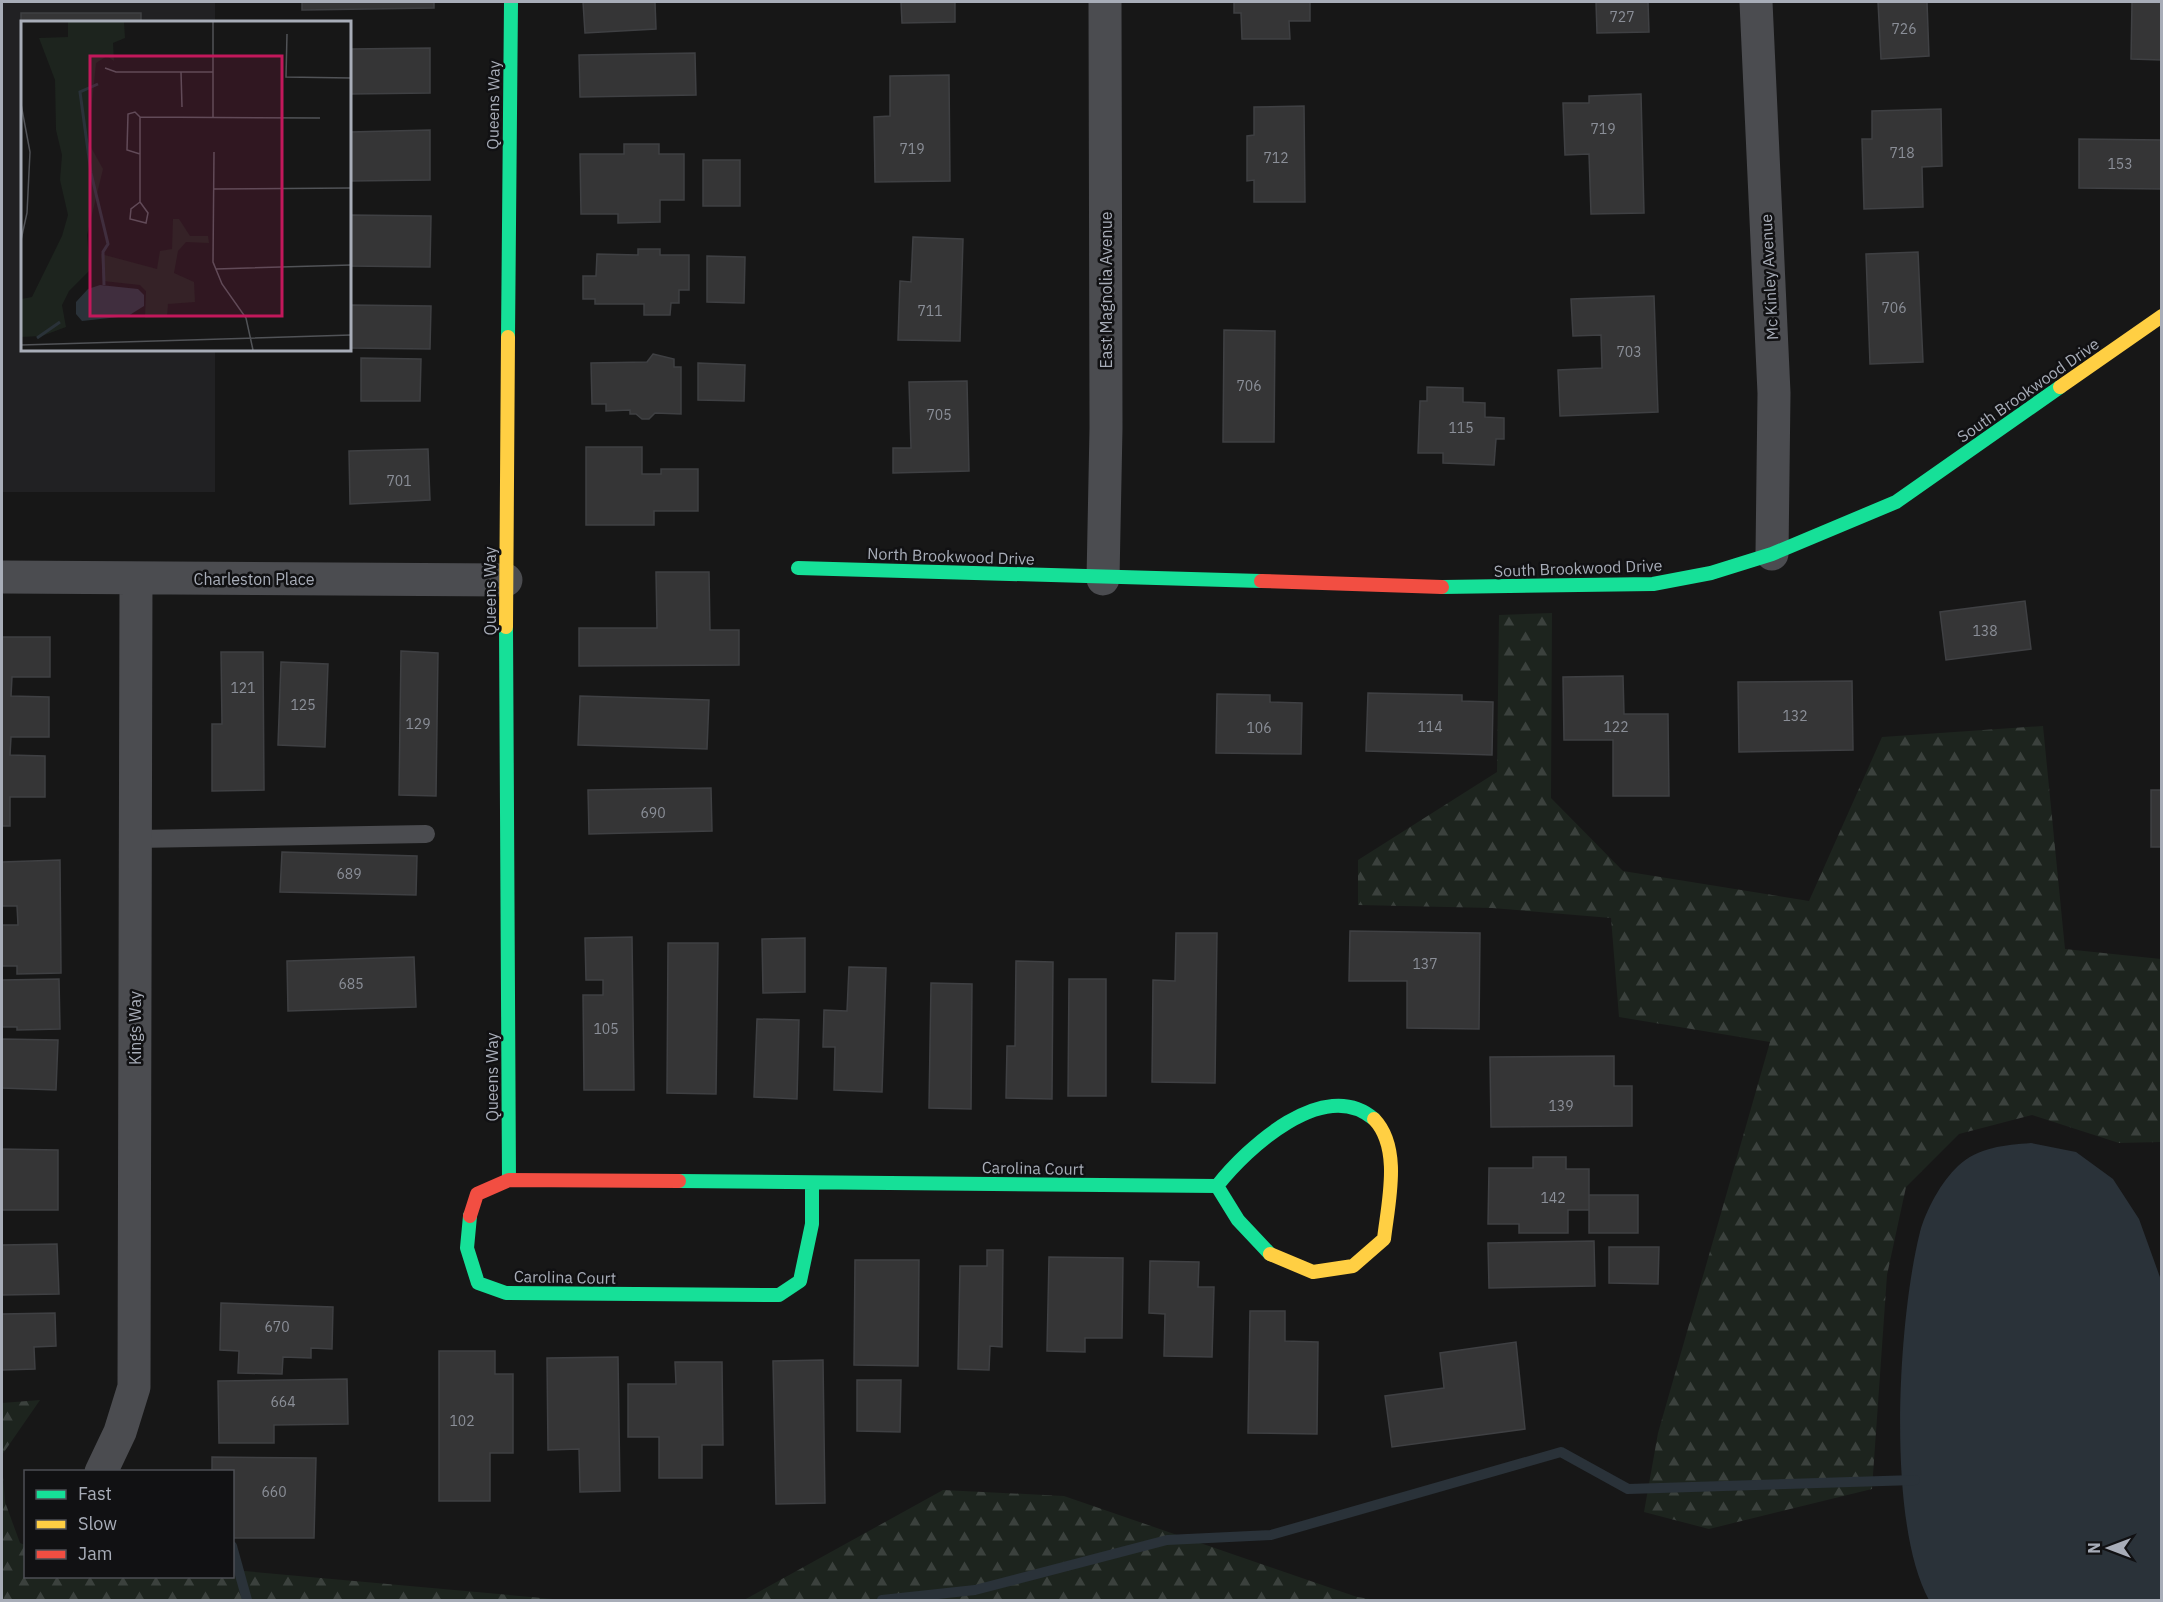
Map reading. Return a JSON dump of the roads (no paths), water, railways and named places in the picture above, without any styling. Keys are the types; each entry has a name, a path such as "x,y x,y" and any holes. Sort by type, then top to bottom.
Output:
{"street":[{"name":"Queens Way","path":"509,1180 506,580 511,2"},
{"name":"East Magnolia Avenue","path":"1103,579 1106,428 1105,2"},
{"name":"Mc Kinley Avenue","path":"1756,2 1774,393 1772,554"},
{"name":"South Brookwood Drive","path":"1103,579 1492,588 1653,584 1711,573 1772,554 1896,502 2162,316"},
{"name":"North Brookwood Drive","path":"798,568 1103,579"},
{"name":"Charleston Place","path":"2,577 506,580"},
{"name":"Kings Way","path":"102,1470 120,1432 134,1387 136,579"},
{"path":"1342,1105 1369,1113 1386,1136 1390,1180 1384,1239 1353,1266 1313,1272 1271,1255 1238,1220 1217,1186 1234,1163 1269,1136 1304,1115 1342,1105"},
{"name":"Carolina Court","path":"812,1183 812,1224 800,1281 779,1296 506,1293 478,1283 466,1253 466,1224 477,1194 509,1180 1217,1186"}],"lane":[{"path":"135,839 426,834"}],"waterway":[{"path":"882,1600 975,1590 1167,1540 1271,1535 1561,1452 1628,1489 1915,1480"},
{"path":"234,1553 247,1600"}]}
